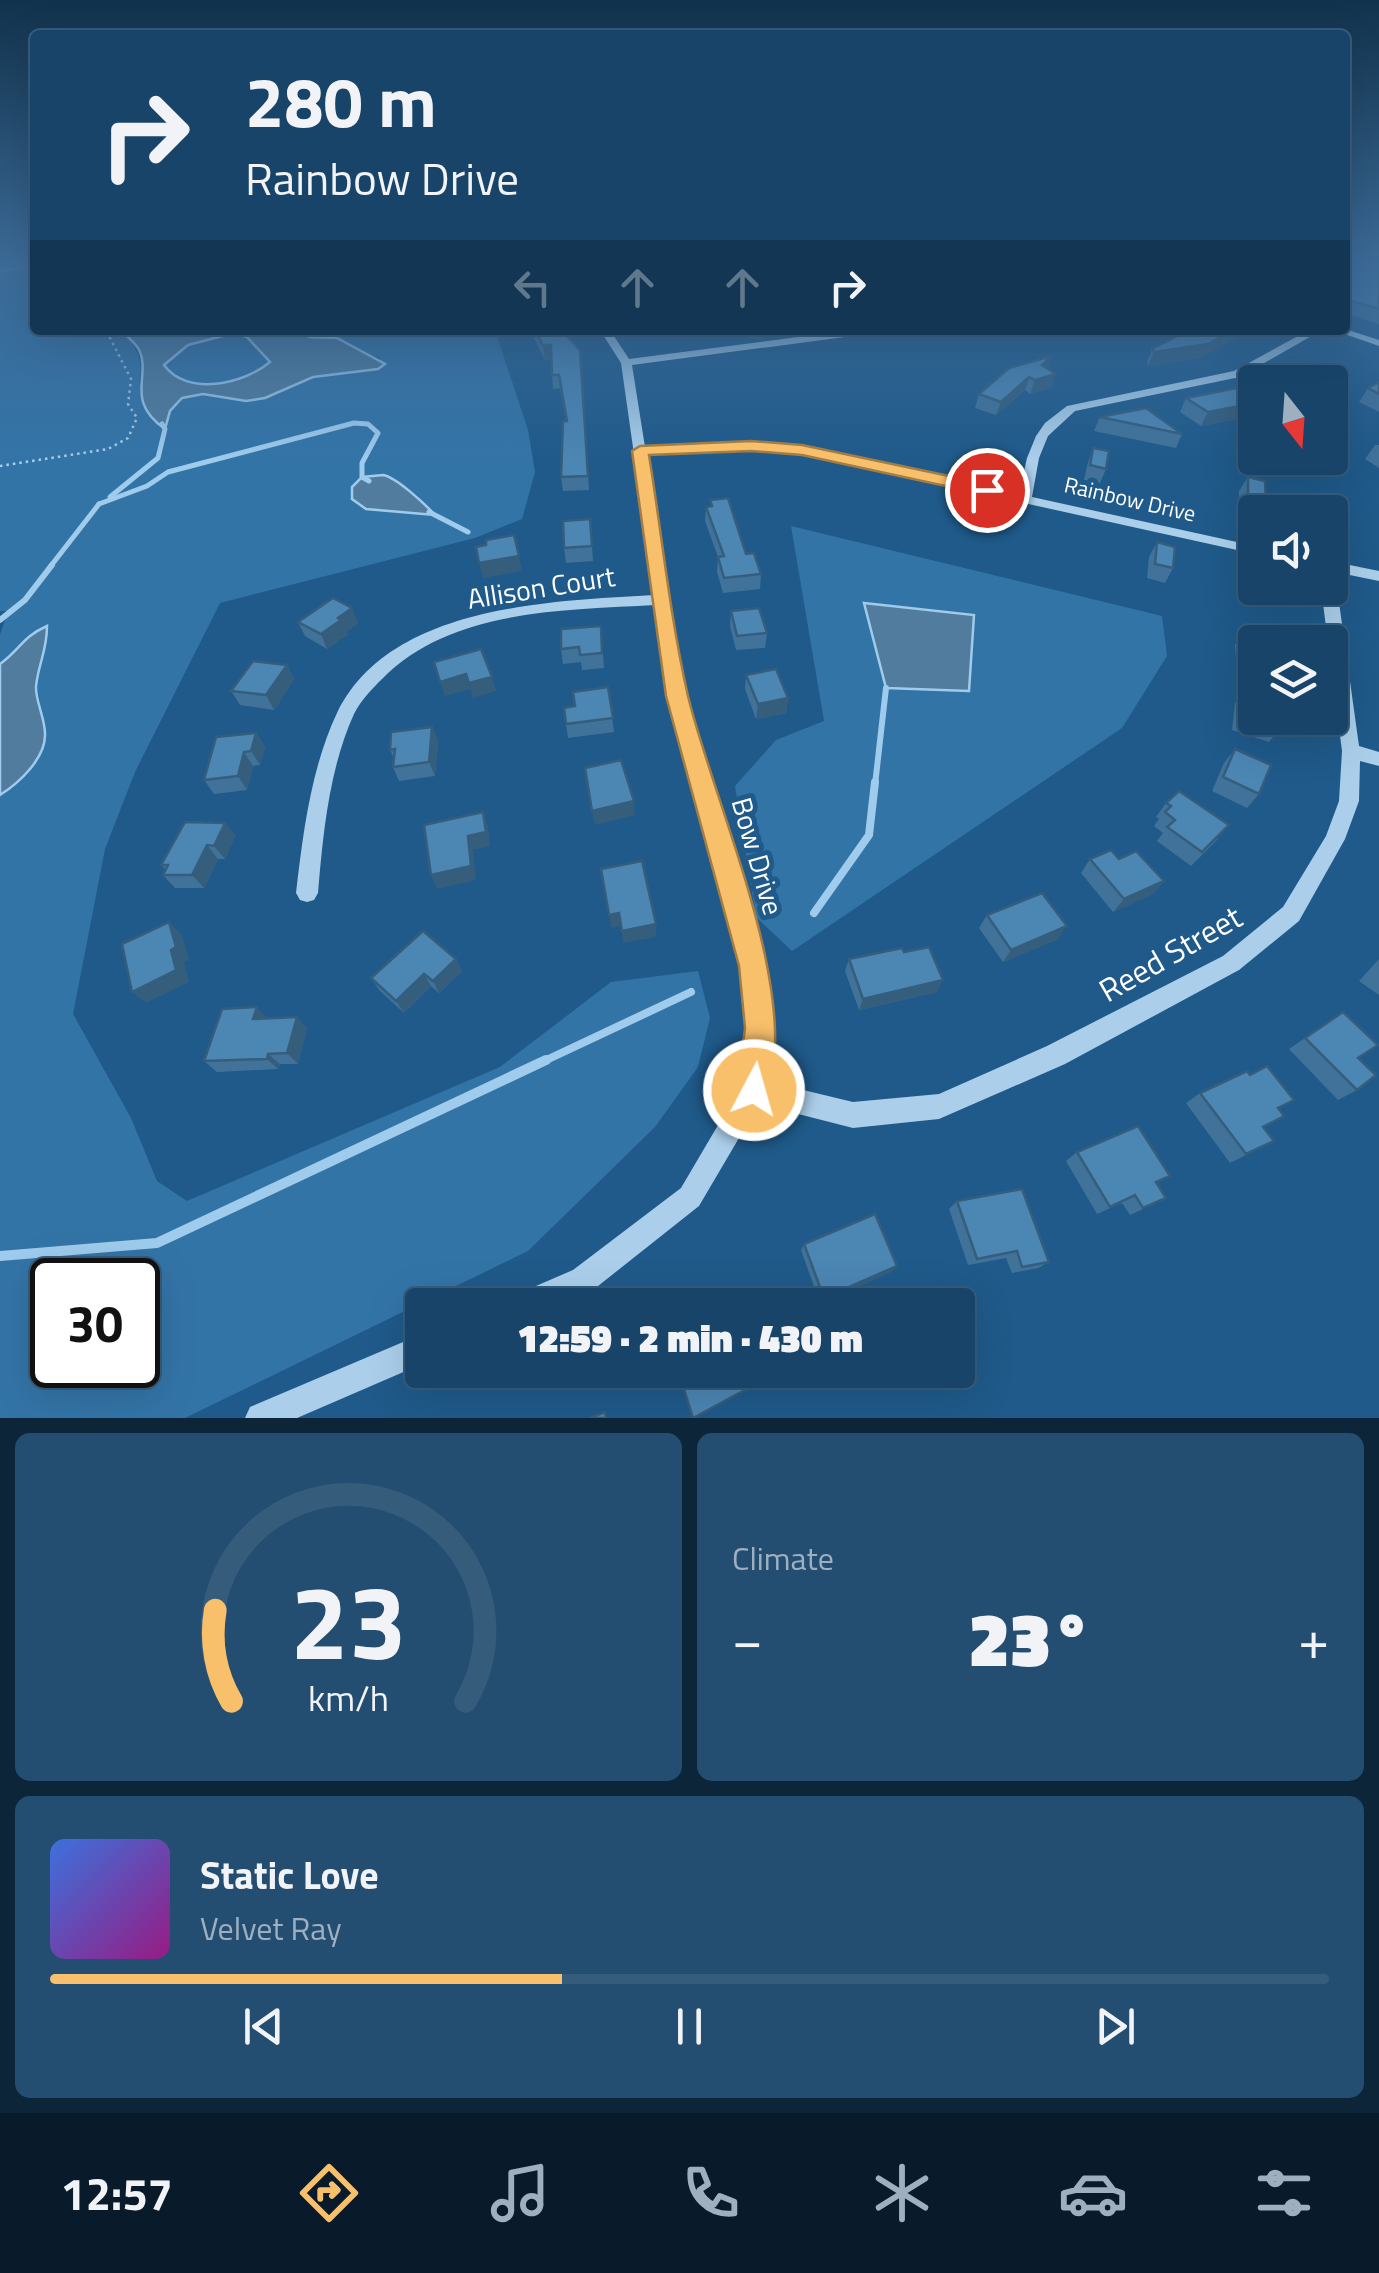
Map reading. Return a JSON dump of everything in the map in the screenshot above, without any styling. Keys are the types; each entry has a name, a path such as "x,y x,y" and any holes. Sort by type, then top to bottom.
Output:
{"street":[{"path":"1350,334 1379,343"},
{"name":"Bow Drive","path":"564,1288 583,1280 690,1197 754,1090 760,1028 754,966 677,696 626,363 608,335"},
{"path":"626,363 795,335"},
{"path":"1025,498 1034,452 1047,422 1071,408 1237,374 1308,335"},
{"name":"Rainbow Drive","path":"640,451 751,446 802,450 1238,546"},
{"path":"1348,570 1379,576"},
{"name":"Allison Court","path":"307,893 314,826 333,751 355,697 386,665 431,637 488,618 568,606 662,600"},
{"name":"Reed Street","path":"754,1090 853,1115 939,1106 1056,1055 1231,962 1291,914 1336,840 1349,801 1350,751 1330,605"},
{"path":"1350,751 1379,760"},
{"path":"261,1418 405,1356"}],"path":[{"path":"0,466 108,448 128,438 137,418 128,404 130,379 108,335"}],"shaded area":[{"path":"0,330 30,330 30,335 126,335 140,359 139,382 165,428 170,411 181,398 203,394 247,401 265,398 313,377 378,369 380,358 346,342 315,335 497,335 528,430 535,472 522,519 475,538 220,603 135,772 105,849 73,1014 131,1118 157,1181 187,1201 500,1067 611,982 698,971 710,1018 698,1067 655,1127 528,1251 452,1288 405,1288 405,1311 185,1418 0,1418 0,795 21,772 38,730 41,715 37,679 47,627 0,664 0,635 8,611 0,611"},
{"path":"126,335 226,335 188,345 164,365 174,375 201,384 231,381 270,362 240,335 337,338 385,364 378,369 313,377 265,398 246,401 203,394 182,398 170,411 165,429 145,408 138,348"},
{"path":"240,335 271,362 232,381 201,384 174,374 164,364 188,345"},
{"path":"383,475 403,486 435,515 366,509 352,499 352,487 362,477"},
{"path":"791,526 1162,616 1167,656 1122,728 792,951 756,917 735,786 776,740 824,721"},
{"path":"864,603 974,615 969,691 886,688"},
{"path":"47,626 36,687 45,728 44,743 30,769 0,795 0,664"}],"building":[{"path":"538,335 566,335 580,350 588,476 561,477 563,421 567,421 559,375 552,375 551,345 543,346"},
{"path":"1179,335 1224,335 1208,344 1154,352 1152,349"},
{"path":"1052,356 1042,365 1056,374 1035,380 1029,377 1001,402 979,394 1009,368"},
{"path":"1379,382 1379,394 1368,388"},
{"path":"1238,389 1238,406 1208,412 1186,398"},
{"path":"1146,408 1182,434 1100,417"},
{"path":"1093,448 1109,451 1106,469 1090,465"},
{"path":"1248,477 1265,481 1266,495 1248,495"},
{"path":"728,498 746,554 754,553 761,574 724,578 718,557 724,556 706,507 712,506 710,500"},
{"path":"590,519 592,546 564,548 563,521"},
{"path":"514,535 519,556 479,563 476,547 486,545 486,540"},
{"path":"1157,542 1175,547 1173,568 1155,564"},
{"path":"333,598 352,608 321,634 298,622"},
{"path":"759,608 767,633 737,636 731,611"},
{"path":"601,626 602,653 580,655 579,647 561,649 561,629"},
{"path":"481,649 492,677 469,683 466,674 440,682 434,662"},
{"path":"253,661 287,665 266,695 231,691"},
{"path":"776,669 788,698 758,704 746,675"},
{"path":"608,687 613,718 566,724 564,708 575,706 573,692"},
{"path":"432,727 429,762 393,767 395,749 390,750 391,732"},
{"path":"256,733 251,751 244,752 238,776 204,780 216,737"},
{"path":"1235,749 1271,765 1259,794 1223,777"},
{"path":"621,760 634,801 592,811 585,768"},
{"path":"1179,791 1229,825 1202,852 1167,827 1175,820 1165,812 1171,806 1166,803"},
{"path":"483,812 486,832 468,836 471,866 431,875 424,825"},
{"path":"185,822 225,823 214,846 207,845 192,875 163,875 168,865 161,865"},
{"path":"1111,850 1119,859 1136,851 1164,881 1124,899 1090,859"},
{"path":"642,861 656,924 622,931 619,913 609,915 601,869"},
{"path":"1042,893 1067,926 1011,950 987,915"},
{"path":"169,922 176,947 171,950 176,970 132,992 122,944"},
{"path":"423,931 456,959 433,981 424,974 396,1001 371,978"},
{"path":"929,947 943,980 863,999 849,959 902,948 904,952"},
{"path":"257,1007 253,1019 297,1017 287,1053 268,1054 267,1059 204,1061 222,1009"},
{"path":"1343,1012 1378,1045 1358,1058 1376,1075 1357,1090 1305,1038"},
{"path":"1267,1066 1294,1100 1278,1108 1284,1116 1263,1127 1274,1141 1246,1154 1200,1093"},
{"path":"1138,1126 1170,1176 1156,1182 1166,1198 1143,1208 1135,1195 1110,1207 1077,1152"},
{"path":"1022,1189 1049,1262 1022,1267 1017,1251 977,1259 957,1201"},
{"path":"875,1214 897,1266 847,1288 820,1288 804,1244"},
{"path":"684,1388 749,1388 693,1418"}],"waterway":[{"path":"50,567 99,504 147,486 168,472 354,423 368,424 378,433 362,463 362,477 369,481"},
{"path":"110,497 158,458 165,429 162,424"},
{"path":"429,512 468,532"},
{"path":"0,620 25,600 52,565"},
{"path":"875,785 886,688"},
{"path":"814,913 869,835 875,782"},
{"path":"540,1063 691,992"},
{"path":"0,1256 157,1243 546,1060"}],"route":[{"path":"754,1090 760,1028 754,966 677,696 640,451 751,446 802,450 987,490"}]}
